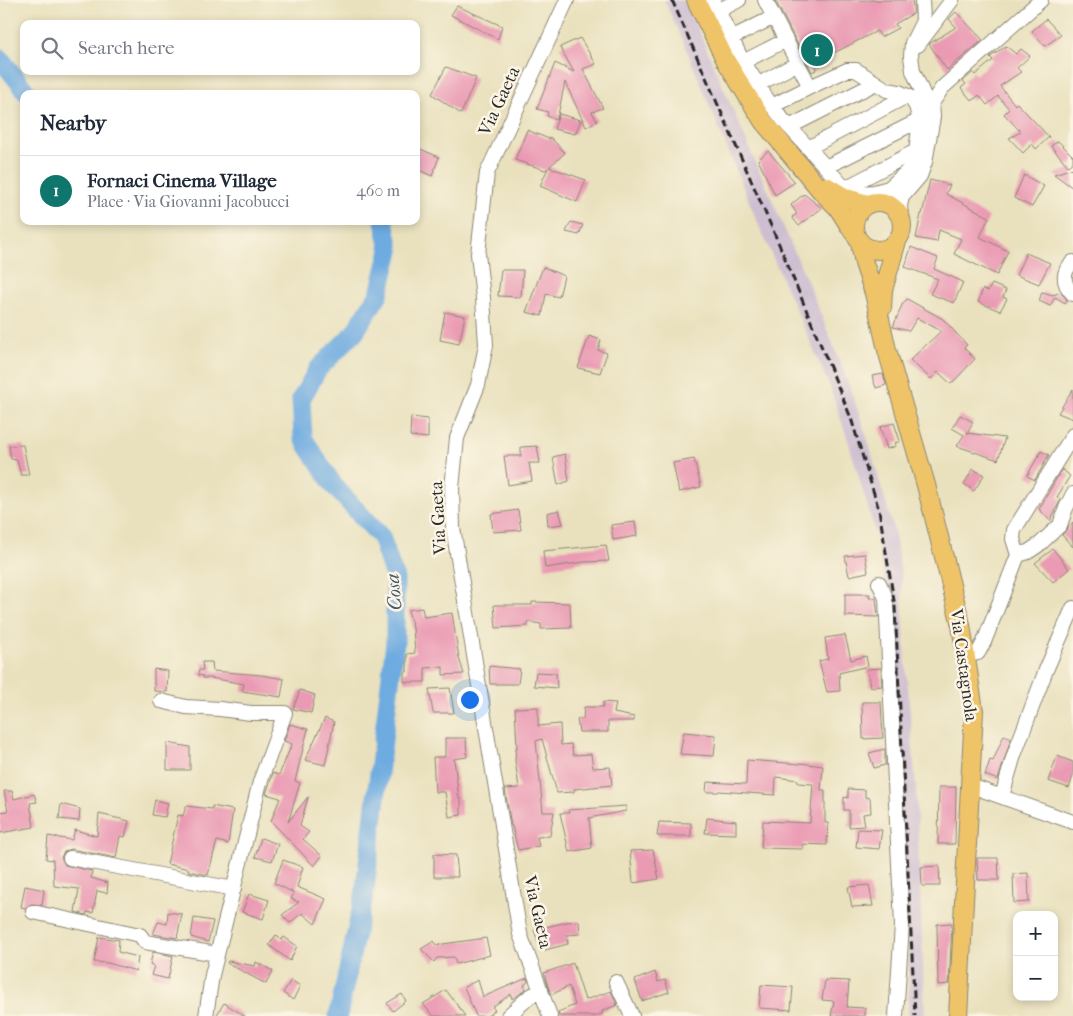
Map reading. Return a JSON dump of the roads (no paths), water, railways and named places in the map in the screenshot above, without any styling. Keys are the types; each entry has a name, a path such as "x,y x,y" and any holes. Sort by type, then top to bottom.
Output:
{"main road":[{"path":"696,0 726,61 763,121 822,192 838,208 857,238 872,250 892,246 897,241"},
{"path":"809,175 846,198 893,208 901,219 902,226 883,290 880,324"},
{"path":"857,238 854,219 857,213 874,203"},
{"name":"Via Castagnola","path":"857,238 874,292 880,324 926,485 961,625 974,711 958,1016"}],"street":[{"name":"Via Gaeta","path":"550,1016 520,934 453,528 452,488 457,438 478,385 486,345 478,254 482,204 487,173 566,0"},
{"path":"739,0 715,5 743,62 757,85 789,127 842,184 860,193 889,188 910,168 929,144 928,112 922,77 916,57 919,42 952,0"},
{"path":"765,0 810,87"},
{"path":"789,127 877,83 898,84 906,81 910,74 912,43 924,21 922,0"},
{"path":"826,167 928,112 942,88 1041,0"},
{"path":"731,38 774,17"},
{"path":"743,62 786,40"},
{"path":"910,56 913,71 928,112"},
{"path":"757,85 798,63"},
{"path":"772,106 847,70 856,70 887,90 899,92 910,97 916,106 928,112"},
{"path":"808,148 907,96"},
{"path":"847,187 920,156"},
{"path":"874,203 900,191 910,181 920,156"},
{"path":"901,219 900,205 902,197 920,176 920,156"},
{"path":"1073,262 1067,267 1064,277 1066,285 1073,294"},
{"path":"965,655 978,653 984,642 1018,556 1012,539 1014,530 1073,434"},
{"path":"1018,556 1040,544 1060,525 1073,494"},
{"path":"879,583 886,598 902,925 896,1016"},
{"path":"1002,796 1014,755 1043,678 1073,608"},
{"path":"162,701 186,707 220,708 251,713 285,713 260,782 217,954 206,1016"},
{"path":"971,786 1073,822"},
{"path":"70,858 234,889"},
{"path":"32,912 140,935 145,942 152,944 217,954"},
{"path":"616,982 632,1016"},
{"path":"508,1016 529,997 541,990"}],"waterway":[{"name":"Cosa","path":"0,58 25,90"},
{"name":"Cosa","path":"338,1016 364,896 395,642 395,579 381,537 334,486 303,438 301,399 318,369 354,333 379,294 390,250 385,225"}],"railway":[{"path":"672,0 779,244 851,418 879,510 895,607 915,1016"}],"place":[{"name":"Fornaci Cinema Village","path":"817,50"}]}
